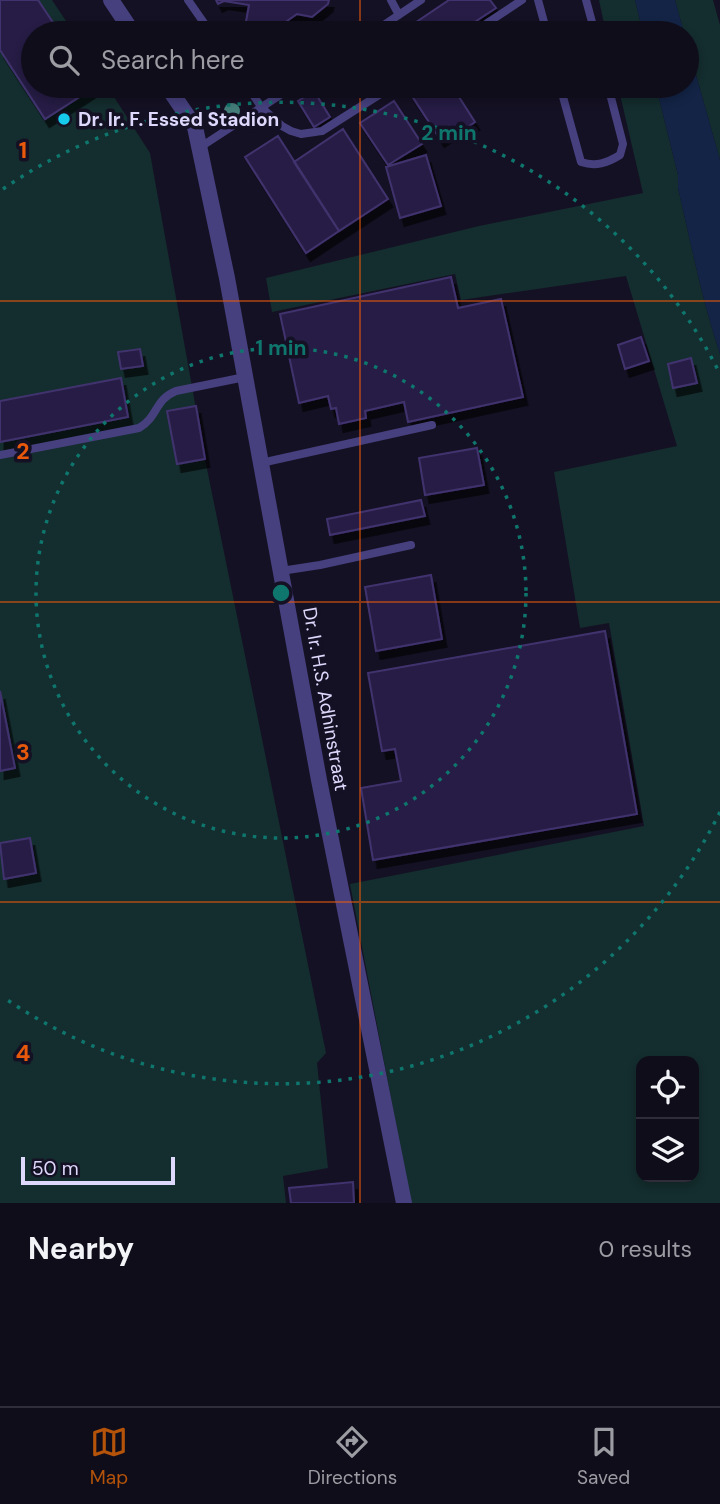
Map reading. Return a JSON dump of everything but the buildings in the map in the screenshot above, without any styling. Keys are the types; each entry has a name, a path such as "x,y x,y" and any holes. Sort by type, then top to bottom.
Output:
{"street":[{"path":"111,0 125,21"},
{"name":"Dr. Ir. H.S. Adhinstraat","path":"175,98 195,127 227,278 319,780 404,1203"}],"lane":[{"path":"188,0 203,21"},
{"path":"391,0 399,15"},
{"path":"390,21 421,0"},
{"path":"490,21 522,0"},
{"path":"538,0 544,21"},
{"path":"586,0 592,21"},
{"path":"255,98 282,126 301,134 322,131 374,98"},
{"path":"199,148 277,98"},
{"path":"563,98 581,162 591,165 609,162 620,155 623,144 611,98"},
{"path":"0,456 139,428 148,423 168,394 245,377"},
{"path":"261,463 432,425"},
{"path":"281,570 320,565 411,545"}],"green space":[{"path":"0,0 52,0 66,21 21,21 21,98 115,98 150,153 205,459 326,1053 317,1063 328,1168 283,1176 286,1203 0,1203"},
{"path":"599,0 635,0 640,21 603,21"},
{"path":"675,0 713,0 720,25 720,160 699,86 699,21 681,21"},
{"path":"621,98 659,98 678,175 678,188 697,272 720,354 720,1203 411,1203 350,884 644,826 609,623 580,628 554,472 677,446 626,276 461,300 455,274 272,312 266,278 479,226 643,193"}],"water":[{"path":"635,0 675,0 681,21 640,21"},
{"path":"699,86 720,160 720,354 697,272 678,188 678,175 659,98 699,98"}],"place":[{"name":"Dr. Ir. F. Essed Stadion","path":"64,119"}]}
